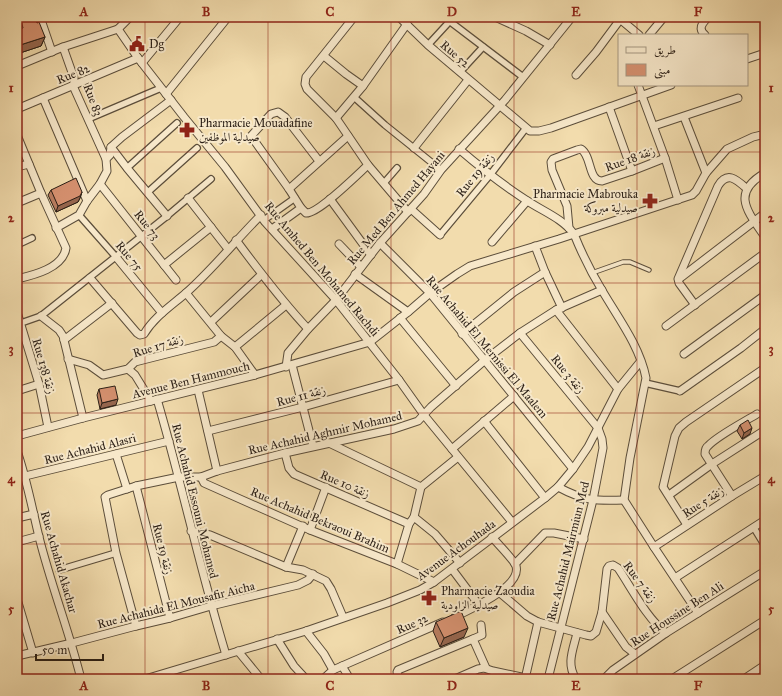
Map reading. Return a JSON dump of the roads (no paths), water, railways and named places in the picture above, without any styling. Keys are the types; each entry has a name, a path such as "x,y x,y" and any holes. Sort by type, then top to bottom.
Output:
{"street":[{"path":"40,17 52,52"},
{"path":"17,66 63,47 118,29 130,17"},
{"path":"140,61 180,17"},
{"path":"56,228 79,215 107,171 106,159 110,155 111,147 168,97 228,17"},
{"path":"354,17 306,78 305,84 307,89 336,118 368,165 409,211 440,235"},
{"name":"Rue 52","path":"399,17 468,80 526,128"},
{"path":"444,17 523,78"},
{"path":"495,17 526,30 550,45"},
{"name":"Rue Med Ben Ahmed Hayani","path":"289,366 288,353 308,329 336,300 380,243 409,211 459,149 523,78 572,17"},
{"path":"650,34 664,17"},
{"path":"704,34 701,30 701,26 708,17"},
{"path":"576,75 596,52 621,18 638,34"},
{"path":"428,45 450,21"},
{"path":"336,118 363,86 407,24"},
{"name":"Rue Amhed Ben Mohamed Rachdi","path":"118,29 140,61 222,163 272,229 336,300 370,342 424,415 512,522"},
{"name":"Rue 83","path":"63,47 74,78 74,86 106,159"},
{"path":"460,72 483,47"},
{"path":"748,59 765,53"},
{"path":"324,56 363,86"},
{"name":"Rue 82","path":"17,109 140,61"},
{"path":"414,148 468,80"},
{"path":"638,86 654,126 678,200"},
{"path":"526,128 530,131 540,131 668,86"},
{"path":"88,120 161,88"},
{"path":"354,97 442,170"},
{"path":"43,98 87,201"},
{"path":"654,126 738,98"},
{"path":"609,107 632,171"},
{"path":"319,161 281,113 273,113 250,136 305,213 310,213 330,199 368,165"},
{"path":"684,116 706,173"},
{"path":"127,168 177,123"},
{"name":"Rue 19 زنقة","path":"440,235 490,175 526,128"},
{"path":"370,342 430,293 470,266 535,246 572,231 678,200 694,193 706,173 727,149 752,137 765,134"},
{"path":"17,135 56,228 66,248 62,258 37,274 17,278"},
{"path":"289,189 348,136"},
{"path":"111,147 167,216"},
{"path":"148,192 197,148"},
{"path":"459,149 490,175 527,202 559,220 572,231 592,273 631,338 645,372 645,383 630,458 624,500 698,613"},
{"name":"Rue 18 زنقة","path":"572,231 566,203 552,170 551,162 554,159 581,149 586,152 594,177 599,181 609,180 665,158"},
{"path":"17,167 29,164"},
{"path":"384,183 398,168"},
{"path":"765,173 755,178 746,188 745,194 745,202 750,216 765,237"},
{"path":"695,305 679,283 678,279 720,182 724,178 732,178 746,188"},
{"path":"21,323 41,316 167,216 211,179"},
{"name":"Rue 73","path":"100,184 176,280"},
{"path":"17,203 41,193"},
{"path":"188,198 228,249"},
{"path":"90,278 140,335 144,334 149,325 186,293 236,240 263,217 295,198"},
{"path":"330,199 371,255"},
{"path":"492,242 527,202"},
{"path":"272,229 301,208"},
{"path":"678,279 765,213"},
{"name":"Rue 75","path":"79,215 162,313"},
{"path":"164,265 211,227"},
{"path":"17,245 32,238"},
{"path":"236,240 261,275 308,329"},
{"name":"Rue Achahid El Mernissi El Maalem","path":"380,243 430,293 573,469"},
{"path":"339,244 361,267"},
{"path":"535,246 559,309 618,389"},
{"path":"666,326 765,253"},
{"path":"462,334 514,292 545,272"},
{"path":"356,274 408,312"},
{"path":"211,322 261,275"},
{"name":"Rue Achahid Aghmir Mohamed","path":"116,553 105,497 108,495 136,486 179,477 201,477 217,471 313,446 409,425 418,421 485,360 520,333 559,309 602,290"},
{"path":"186,293 221,336 235,347 254,375"},
{"path":"684,354 765,294"},
{"path":"64,340 112,303"},
{"path":"235,347 286,305"},
{"name":"Rue 138 زنقة","path":"17,314 39,384 48,427"},
{"path":"41,316 59,330 64,340 82,418"},
{"path":"400,318 456,386"},
{"path":"645,383 680,391 765,329"},
{"name":"Rue 3 زنقة","path":"520,333 598,428"},
{"name":"Rue 17 زنقة","path":"68,359 89,365 100,374 107,375 128,369 135,362 214,342 221,336"},
{"name":"Avenue Ben Hammouch","path":"17,436 82,418 289,366 370,342"},
{"name":"Avenue Achouhada","path":"150,678 306,631 387,603 420,590 434,582 558,487 588,447 618,389 640,362"},
{"path":"289,366 304,407 313,446"},
{"path":"687,525 663,486 675,436 681,426 765,368"},
{"name":"Rue Achahid Essouni Mohamed","path":"128,369 135,375 154,400 169,441 191,531 226,655"},
{"name":"Rue 11 زنقة","path":"208,431 304,407 399,380"},
{"path":"17,391 39,384"},
{"path":"198,390 217,471"},
{"path":"452,449 514,396"},
{"path":"732,496 705,454 705,450 709,445 757,414"},
{"path":"484,421 545,498"},
{"name":"Rue Achahid Mairmiun Med","path":"548,679 593,500 602,448 602,439 598,428"},
{"path":"669,496 712,464 765,430"},
{"name":"Rue Achahid Alasri","path":"17,478 169,441"},
{"path":"329,443 421,487"},
{"name":"Rue Achahid Akachar","path":"17,451 25,476 39,536 72,643 81,679"},
{"path":"116,454 127,489"},
{"name":"Rue 10 زنقة","path":"285,454 287,464 292,472 408,524"},
{"path":"397,564 408,524 414,517 421,487 458,457"},
{"name":"Rue 5 زنقة","path":"654,548 687,525 765,476"},
{"name":"Rue Achahid Bekraoui Brahim","path":"201,477 204,483 306,528 397,564 434,582"},
{"name":"Rue 19 زنقة","path":"136,486 170,618"},
{"path":"286,567 326,487"},
{"path":"558,487 577,496 593,500 624,500"},
{"path":"17,518 34,514"},
{"path":"414,517 435,534 460,563"},
{"path":"675,578 765,520"},
{"path":"754,528 765,546"},
{"path":"191,531 210,535 286,567 303,570 313,574 329,584 343,617"},
{"path":"492,537 515,564 545,533 554,533 584,539"},
{"path":"17,542 39,536"},
{"path":"59,570 116,553 136,626"},
{"name":"Rue 32","path":"323,679 333,670 479,605 508,585 515,577 515,564"},
{"name":"Rue 7 زنقة","path":"602,612 606,569 613,565 618,568 661,630 666,633"},
{"path":"452,569 479,605"},
{"name":"Rue Houssine Ben Ali","path":"604,679 613,670 666,633 765,571"},
{"name":"Rue Achahida El Mousafir Aicha","path":"17,656 170,618 211,606 298,586 308,580 313,574"},
{"path":"499,592 527,616 538,622 577,634 589,636 594,634 597,630 602,612"},
{"path":"17,599 33,653"},
{"path":"602,612 626,647 635,654"},
{"path":"672,679 765,620"},
{"path":"473,639 486,668 493,672 525,678 538,622"},
{"path":"399,679 397,672 398,670 482,634 481,625"},
{"path":"306,631 324,654 333,670"},
{"path":"576,679 571,672 570,665 577,634"},
{"path":"277,639 294,666 306,679"},
{"path":"238,651 261,679"},
{"path":"744,679 765,665"},
{"path":"342,666 350,679"},
{"path":"455,679 478,669 486,668"}],"lane":[{"path":"592,273 623,262 630,262 649,270"}],"place":[{"name":"Dg","path":"137,44"},
{"name":"Pharmacie Mouadafine صيدلية الموظفين","path":"187,130"},
{"name":"Pharmacie Mabrouka صيدلية مبروكة","path":"650,201"},
{"name":"Pharmacie Zaoudia صيدلية الزاودية","path":"429,598"}]}
